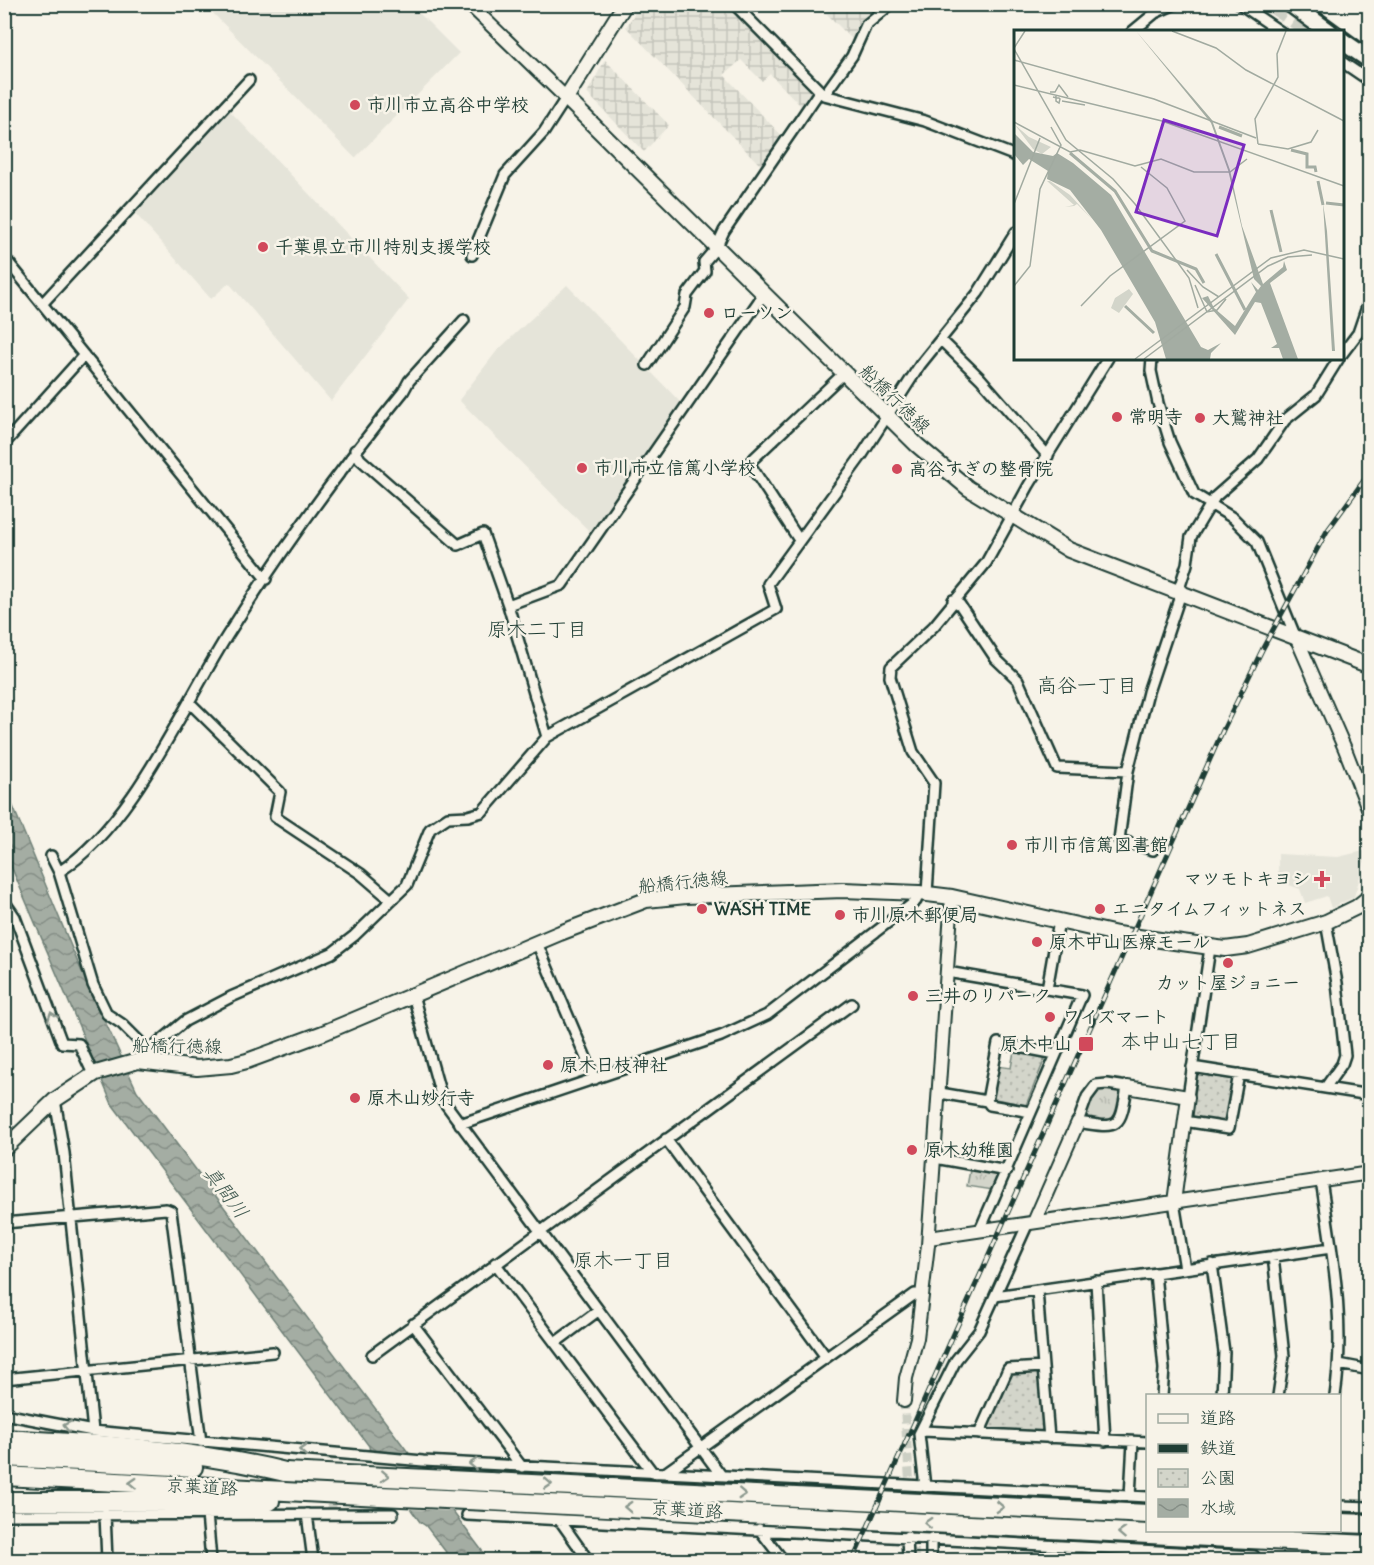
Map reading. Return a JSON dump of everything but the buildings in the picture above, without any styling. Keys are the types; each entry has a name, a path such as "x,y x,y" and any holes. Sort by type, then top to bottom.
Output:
{"highway":[{"path":"1291,4 1326,30"},
{"path":"1326,4 1370,36"},
{"path":"1349,4 1370,19"},
{"path":"1344,42 1370,60"},
{"path":"4,1429 69,1442"},
{"path":"4,1439 69,1442 246,1462 285,1472"},
{"name":"京葉道路","path":"4,1457 1146,1514"},
{"name":"京葉道路","path":"4,1476 1370,1545"},
{"path":"4,1493 157,1502"},
{"path":"4,1501 329,1501 380,1496"},
{"path":"1341,1523 1370,1524"}],"main road":[{"path":"566,98 625,4"},
{"name":"船橋行徳線","path":"566,98 762,295 887,417 943,468 1012,516 1069,550 1370,666"},
{"name":"船橋行徳線","path":"4,1149 55,1100 94,1074 150,1056 197,1068 231,1065 290,1046 615,911 654,899 843,891 923,893 952,897 1118,934 1210,948 1248,946 1326,922 1369,899"}],"street":[{"path":"469,4 566,98 544,132 505,175 471,255"},
{"path":"734,4 822,93 925,121 1014,155"},
{"path":"647,365 685,307 687,295 705,271 704,262 716,248 733,217 822,93 852,56 866,25 891,4"},
{"path":"1134,30 1155,13 1175,4"},
{"path":"1240,4 1278,30"},
{"path":"1344,63 1370,81"},
{"path":"42,304 249,80"},
{"path":"51,856 59,872 93,985 107,1014 122,1024 150,1056 185,1021 231,997 332,953 354,936 407,885 430,829 448,817 468,816 482,812 547,737 776,609 768,584 862,455 920,365 978,293 1014,235"},
{"path":"4,257 266,579"},
{"path":"508,605 562,585 762,295"},
{"path":"1344,351 1358,333 1370,298"},
{"path":"1365,316 1370,325"},
{"path":"59,872 76,861 135,791 227,636 355,450 409,381 464,320"},
{"path":"941,340 981,379 1048,456"},
{"path":"4,444 84,355"},
{"path":"460,1124 721,1036 767,1015 916,901 923,893 934,783 913,752 890,677 891,667 934,626 953,600 986,563 1106,360"},
{"path":"1152,360 1151,371 1155,392 1170,442 1194,494 1233,518 1257,542 1370,813"},
{"path":"1153,850 1119,840 1128,771 1150,688 1180,593 1191,537 1222,488 1245,472 1258,459 1285,420 1316,395 1339,360"},
{"path":"798,540 749,463 843,374"},
{"path":"355,450 360,459 458,545 483,534 508,605 547,737"},
{"path":"953,600 960,605 996,659 1018,680 1057,768 1078,771 1128,771"},
{"path":"189,702 280,792 274,817 361,874 391,900"},
{"path":"904,1401 906,1378 917,1338 929,1238 952,897"},
{"path":"4,901 15,917 62,1043 78,1044 94,1074"},
{"path":"1047,989 1059,921"},
{"path":"1325,1088 1344,1060 1345,1054 1337,983 1326,922"},
{"path":"537,943 595,1079"},
{"path":"1185,1269 1174,1202 1210,948"},
{"path":"947,972 1082,996 980,1230"},
{"path":"413,995 442,1099 721,1475"},
{"path":"372,1355 852,1004"},
{"path":"987,1101 998,1043 1056,1054"},
{"path":"1192,1067 1370,1095"},
{"path":"1184,1121 1228,1128 1239,1074"},
{"path":"925,1487 919,1434 923,1431 956,1360 979,1331 1078,1122 1087,1097 1096,1085 1127,1087 1188,1097"},
{"path":"1078,1122 1105,1126 1115,1125 1122,1117 1127,1087"},
{"path":"940,1093 1031,1112"},
{"path":"55,1100 71,1216 93,1431"},
{"path":"666,1139 826,1358"},
{"path":"935,1158 1007,1171"},
{"path":"929,1238 1370,1173"},
{"path":"1321,1180 1339,1300 1340,1364 1335,1394"},
{"path":"4,1223 166,1209 171,1211 201,1442"},
{"path":"995,1296 1331,1248"},
{"path":"1273,1256 1284,1356 1278,1394"},
{"path":"495,1263 653,1473"},
{"path":"1212,1264 1224,1352 1222,1394"},
{"path":"1155,1273 1164,1369 1162,1394"},
{"path":"1096,1281 1105,1441"},
{"path":"1037,1290 1049,1438"},
{"path":"665,1473 915,1294 922,1295"},
{"path":"555,1343 598,1311"},
{"path":"413,1324 522,1467"},
{"path":"4,1379 273,1352"},
{"path":"1340,1364 1370,1370"},
{"path":"979,1434 1008,1369 1043,1367"},
{"path":"4,1414 93,1431 423,1461 1146,1497"},
{"path":"923,1431 1146,1442"},
{"path":"1130,1496 1133,1442"},
{"path":"1341,1506 1370,1507"},
{"path":"105,1514 107,1560"},
{"path":"207,1514 211,1560"},
{"path":"307,1514 313,1560"},
{"path":"4,1515 393,1514"},
{"path":"467,1515 907,1536 1254,1556 1253,1560"},
{"path":"561,1521 588,1560"},
{"path":"759,1529 783,1560"},
{"path":"907,1536 908,1560"},
{"path":"931,1538 931,1560"},
{"path":"1069,1560 1070,1546"}],"shaded area":[{"name":"市川市立高谷中学校","path":"205,5 411,5 459,53 355,158"},
{"path":"640,5 729,5 813,94 803,108 770,74 762,81 741,60 724,75 783,137 762,167 626,27"},
{"path":"818,5 870,5 877,11 855,42"},
{"path":"605,60 669,125 644,152 587,93"},
{"name":"千葉県立市川特別支援学校","path":"230,111 409,299 331,401 229,283 211,299 134,212"},
{"name":"市川市立信篤小学校","path":"567,285 682,404 591,533 459,400 496,352"},
{"name":"マツモトキヨシ","path":"1368,850 1354,897 1331,908 1327,896 1305,903 1300,889 1289,885 1278,873 1278,854 1338,857"}],"green space":[{"path":"1014,1051 1046,1056 1026,1105 995,1099 991,1095 997,1066 1011,1068"},
{"path":"1198,1070 1234,1078 1227,1122 1224,1124 1192,1120"},
{"path":"1109,1087 1120,1090 1122,1099 1116,1119 1104,1122 1088,1119 1088,1102 1098,1091"},
{"path":"970,1170 995,1174 998,1177 993,1190 967,1186"},
{"path":"1036,1371 1039,1375 1044,1429 1041,1432 990,1430 987,1426 1010,1375"}],"water":[{"path":"4,792 12,804 78,963 137,1091 489,1560 452,1560 426,1526 420,1522 370,1453 369,1446 112,1104 5,852"}],"pier":[{"path":"373,1461 420,1464 456,1511 407,1509"}],"tunnel":[{"path":"1272,4 1310,30"},
{"path":"904,1401 915,1560"},
{"path":"332,1452 332,1476"},
{"path":"332,1490 332,1514"}],"railway":[{"path":"853,1560 1223,730 1263,648 1327,531 1370,472"}],"place":[{"name":"市川市立高谷中学校","path":"355,105"},
{"name":"千葉県立市川特別支援学校","path":"263,247"},
{"name":"ローソン","path":"709,313"},
{"name":"常明寺","path":"1117,417"},
{"name":"大鷲神社","path":"1200,418"},
{"name":"市川市立信篤小学校","path":"582,468"},
{"name":"高谷すぎの整骨院","path":"897,469"},
{"name":"市川市信篤図書館","path":"1012,845"},
{"name":"マツモトキヨシ","path":"1322,879"},
{"name":"WASH TIME","path":"702,909"},
{"name":"エニタイムフィットネス","path":"1100,909"},
{"name":"市川原木郵便局","path":"840,915"},
{"name":"原木中山医療モール","path":"1037,942"},
{"name":"カット屋ジョニー","path":"1228,963"},
{"name":"三井のリパーク","path":"913,996"},
{"name":"ワイズマート","path":"1050,1017"},
{"name":"原木中山","path":"1086,1044"},
{"name":"原木日枝神社","path":"548,1065"},
{"name":"原木山妙行寺","path":"355,1098"},
{"name":"原木幼稚園","path":"912,1150"}],"district":[{"name":"原木二丁目","path":"537,629"},
{"name":"高谷一丁目","path":"1087,685"},
{"name":"本中山七丁目","path":"1181,1041"},
{"name":"原木一丁目","path":"623,1260"}],"water label":[{"name":"真間川","path":"226,1192"}]}
